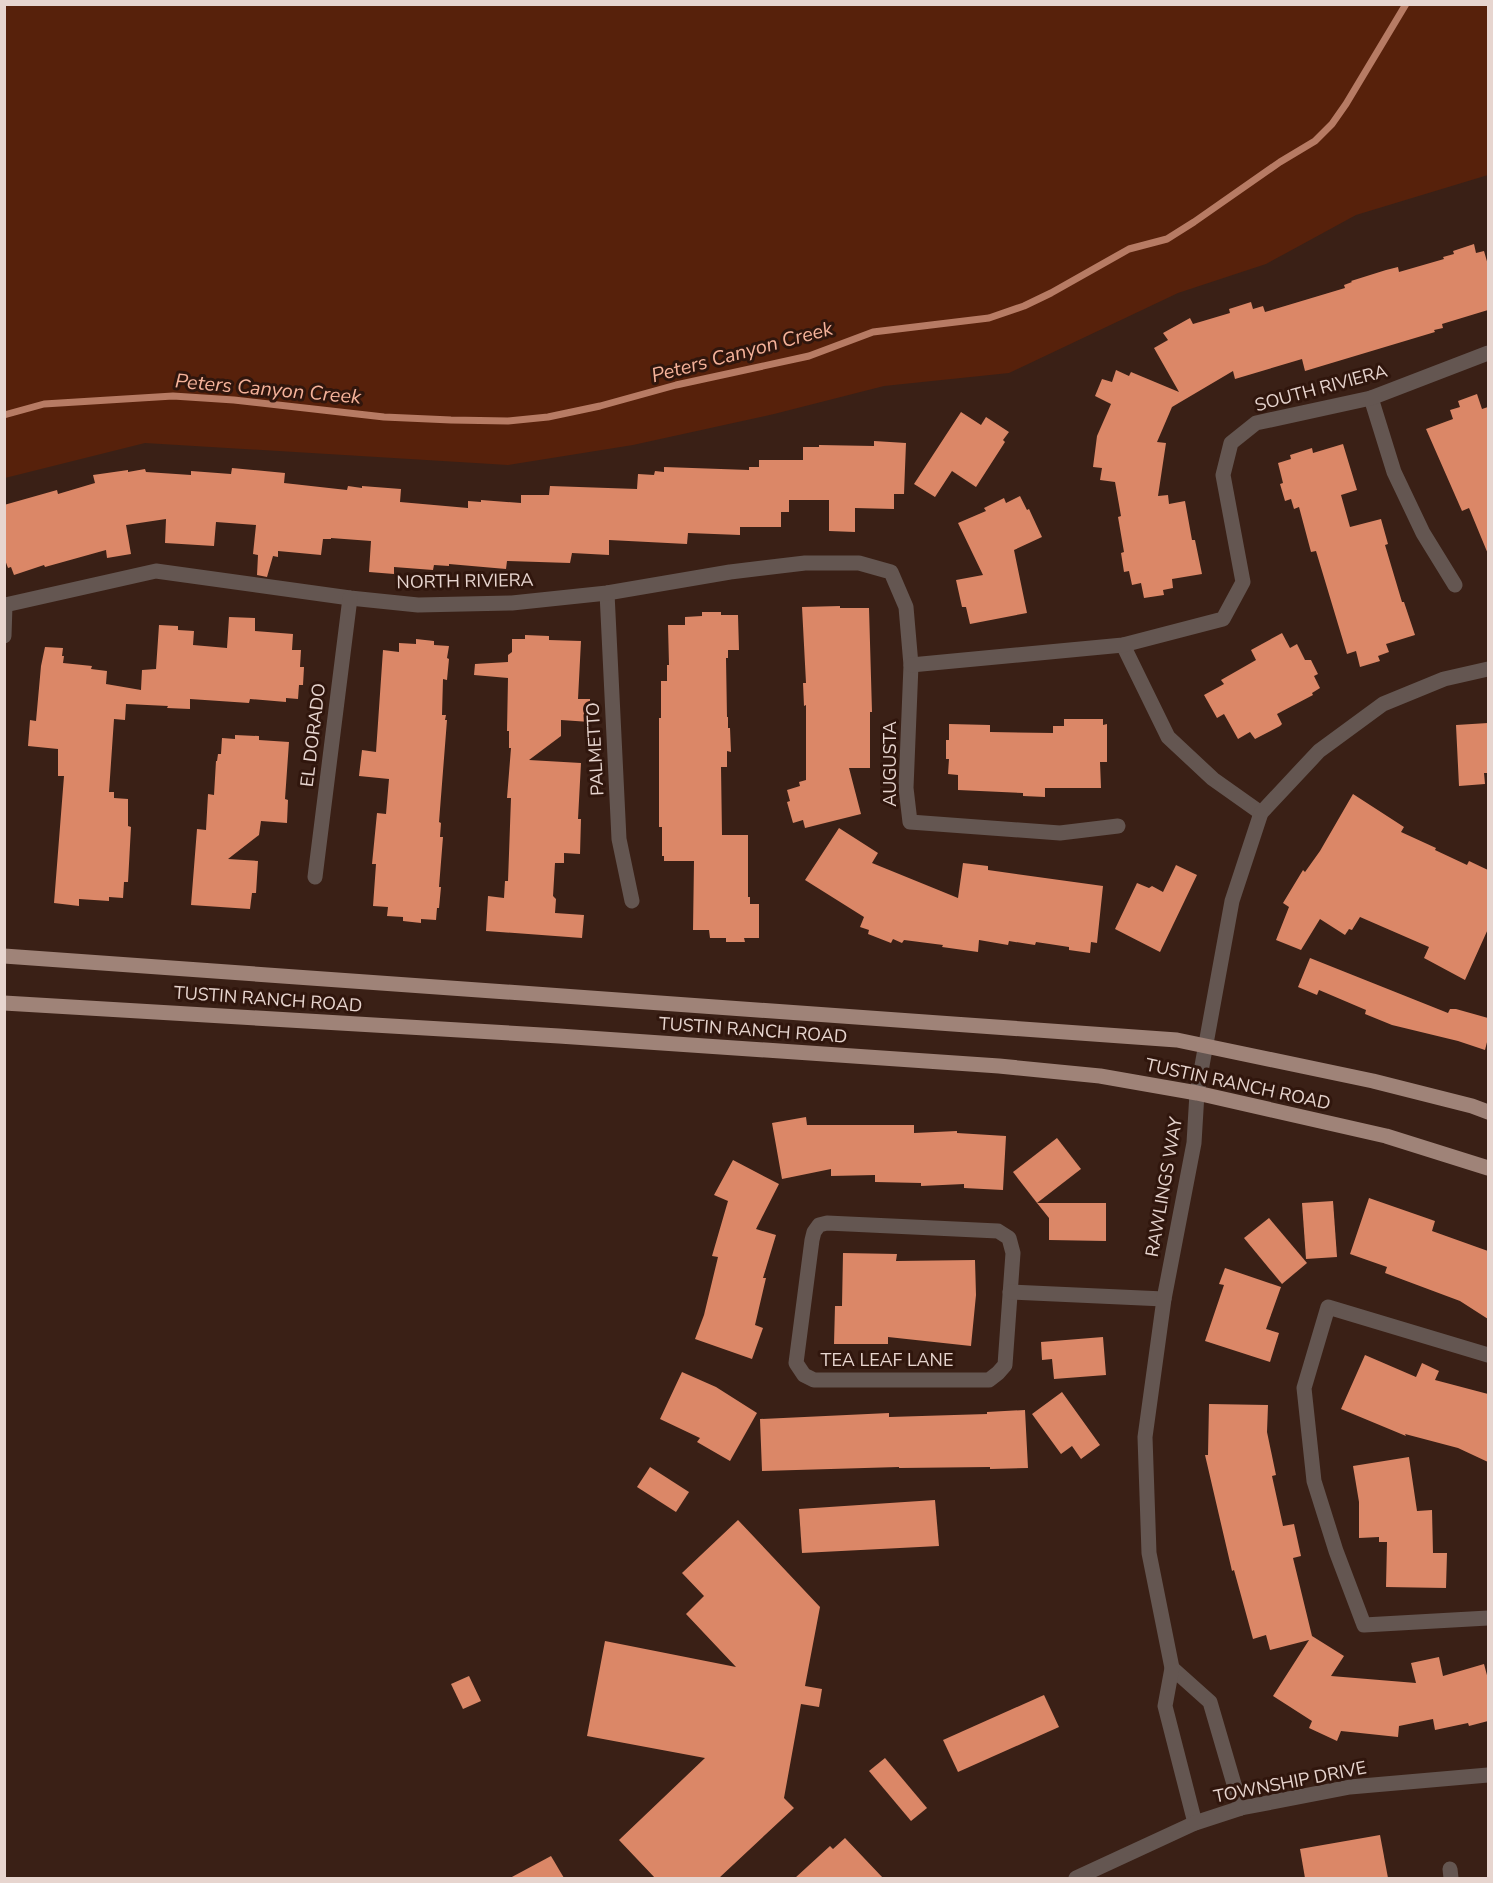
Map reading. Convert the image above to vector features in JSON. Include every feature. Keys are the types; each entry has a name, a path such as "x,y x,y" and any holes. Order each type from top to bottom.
{"main road":[{"name":"TUSTIN RANCH ROAD","path":"4,956 1177,1040 1373,1080 1488,1112"},
{"name":"TUSTIN RANCH ROAD","path":"4,1003 999,1066 1100,1076 1197,1094 1386,1136 1488,1168"}],"street":[{"name":"SOUTH RIVIERA","path":"911,664 1123,645 1223,619 1243,582 1222,475 1232,443 1256,423 1371,398 1488,353"},
{"path":"1371,398 1394,472 1423,533 1455,585"},
{"name":"NORTH RIVIERA","path":"5,605 156,571 350,598 418,605 512,603 608,593 730,572 805,563 859,563 891,572"},
{"name":"AUGUSTA","path":"891,572 906,607 911,664 906,788 910,822 1060,832 1118,826"},
{"name":"PALMETTO","path":"608,593 619,839 632,901"},
{"name":"EL DORADO","path":"315,877 350,598"},
{"path":"4,636 5,605"},
{"path":"1123,645 1168,737 1213,779 1261,813"},
{"name":"RAWLINGS WAY","path":"1196,1822 1165,1706 1172,1668 1149,1553 1145,1437 1164,1299 1194,1143 1197,1094 1232,901 1261,813 1319,751 1383,704 1444,679 1488,669"},
{"name":"TEA LEAF LANE","path":"827,1223 998,1231 1009,1238 1013,1253 1010,1292 1005,1365 989,1380 814,1380 804,1376 796,1363 812,1240 819,1225 827,1223"},
{"path":"1010,1292 1164,1299"},
{"path":"1488,1355 1328,1307 1304,1388 1314,1481 1336,1551 1364,1625 1488,1618"},
{"path":"1172,1668 1210,1702 1241,1808"},
{"name":"TOWNSHIP DRIVE","path":"1076,1878 1196,1822 1241,1808 1350,1787 1488,1775"}],"shaded area":[{"path":"5,4 1488,5 1488,175 1356,215 1266,264 1178,293 1009,373 884,386 774,414 633,445 508,465 145,443 5,478"}],"building":[{"path":"1474,244 1476,253 1484,251 1488,265 1488,310 1442,324 1443,328 1434,330 1435,332 1305,371 1302,359 1235,379 1233,371 1172,407 1157,442 1166,443 1158,496 1168,495 1169,504 1185,501 1192,540 1195,540 1202,574 1172,579 1173,588 1163,590 1164,595 1144,598 1141,583 1132,585 1129,571 1124,572 1121,553 1124,552 1118,517 1121,516 1115,482 1100,480 1102,468 1093,467 1097,436 1111,404 1095,396 1102,379 1112,382 1116,370 1129,376 1131,372 1179,392 1154,348 1168,340 1163,333 1190,318 1193,324 1230,313 1229,309 1251,302 1253,309 1263,306 1265,312 1345,288 1344,285 1351,281 1386,270 1398,267 1399,272 1444,259 1443,257 1454,254 1453,251"},
{"path":"1477,394 1482,409 1488,407 1488,554 1469,508 1462,511 1426,429 1453,419 1450,410 1460,407 1458,401"},
{"path":"961,412 981,425 986,417 1009,432 976,487 952,471 935,497 914,484"},
{"path":"874,441 906,443 904,494 894,494 894,509 855,508 855,532 829,531 829,500 789,500 789,512 781,512 781,527 740,527 740,535 688,533 687,544 609,540 609,555 572,553 570,563 507,561 506,569 449,564 449,566 434,565 433,570 394,567 394,574 369,572 371,541 331,538 323,539 321,555 278,551 278,557 273,556 267,577 257,575 258,555 253,554 256,525 216,522 214,546 165,543 166,519 126,525 131,554 107,558 106,550 14,575 11,567 8,568 4,557 4,505 57,490 58,494 95,483 93,475 128,470 128,472 145,469 146,472 191,475 191,471 231,474 232,468 285,473 284,483 347,490 348,486 401,489 400,502 468,508 468,501 521,503 521,495 549,495 550,486 637,489 638,474 654,475 655,471 664,472 664,467 749,470 749,467 759,467 759,460 803,460 803,447 874,446"},
{"path":"1343,444 1357,490 1341,495 1350,527 1381,519 1388,544 1385,545 1402,602 1404,602 1415,635 1386,644 1389,652 1378,656 1380,661 1360,667 1356,651 1347,654 1316,551 1311,552 1299,507 1294,509 1291,499 1285,501 1280,484 1283,483 1278,463 1291,459 1290,455 1312,448 1313,453"},
{"path":"1020,496 1042,537 1014,550 1027,613 970,624 966,607 962,607 956,580 983,575 958,523 986,511 984,508 1004,498 1006,503"},
{"path":"840,606 840,608 869,608 872,712 870,712 870,768 849,768 861,814 805,828 803,820 793,823 787,802 790,801 787,790 800,786 799,782 806,780 806,705 804,706 803,683 806,683 802,607"},
{"path":"702,612 738,615 739,650 728,650 728,658 726,658 727,717 731,752 727,751 727,767 721,767 722,835 748,835 748,897 750,897 750,904 759,904 759,938 744,938 745,942 726,942 726,938 710,938 709,930 693,930 694,861 664,861 664,856 662,856 662,827 659,827 659,718 661,718 661,681 667,681 667,665 669,665 668,625 685,625 685,617 702,616"},
{"path":"229,617 255,618 255,631 293,634 292,650 301,650 300,667 304,667 303,685 299,685 298,699 286,698 286,702 250,699 249,703 190,699 190,709 126,704 125,720 114,719 109,792 114,792 114,798 128,799 128,826 131,827 128,882 124,882 123,898 109,897 109,901 79,899 79,906 54,903 64,776 58,776 58,749 28,746 30,720 36,721 45,647 63,648 63,663 92,666 91,669 107,671 106,684 141,690 142,670 156,669 159,625 178,626 178,630 194,631 193,645 227,648"},
{"path":"1282,633 1290,648 1297,644 1305,660 1311,660 1318,674 1314,676 1320,688 1312,693 1313,695 1277,714 1282,724 1280,726 1255,739 1250,732 1238,739 1224,714 1217,718 1204,695 1224,684 1221,680 1256,660 1251,650"},
{"path":"525,635 549,636 549,640 581,641 578,699 590,699 590,722 561,720 561,736 529,760 581,763 578,819 581,819 580,854 564,853 564,863 555,863 553,896 556,899 555,913 584,915 582,938 486,931 488,896 504,898 505,881 508,881 511,798 507,798 511,748 509,748 509,731 507,731 508,678 474,675 475,664 508,662 508,655 512,652 512,639 525,639"},
{"path":"416,639 434,641 434,645 449,646 447,680 443,679 442,715 446,715 445,720 447,720 439,822 441,823 440,837 443,837 439,908 437,908 436,920 421,919 421,923 403,921 403,917 387,916 388,907 373,906 376,864 372,864 377,813 386,814 389,779 359,776 362,750 376,752 383,650 399,652 399,643 416,644"},
{"path":"1064,719 1103,719 1103,725 1107,724 1107,762 1100,762 1101,788 1045,788 1045,797 1023,796 1023,793 958,790 958,775 948,774 949,759 946,759 946,740 949,740 949,724 990,725 990,732 1053,733 1053,726 1064,726"},
{"path":"1488,723 1488,773 1484,773 1485,784 1459,786 1456,725"},
{"path":"235,735 259,736 259,740 289,742 285,799 288,800 287,823 261,821 259,835 228,859 258,861 256,893 252,893 250,909 191,905 197,829 206,830 208,794 214,795 216,761 218,754 221,754 222,738 235,739"},
{"path":"1353,794 1404,827 1401,832 1467,865 1469,861 1488,870 1488,929 1465,980 1424,958 1429,947 1360,917 1352,930 1349,929 1345,935 1320,919 1301,950 1276,940 1289,907 1283,903 1303,870 1305,872 1320,851"},
{"path":"839,828 878,853 872,863 958,898 963,863 988,866 988,870 1103,886 1097,943 1091,942 1090,953 1036,942 1035,945 1009,941 1008,945 979,940 978,952 904,940 902,943 893,939 891,943 868,934 869,930 860,927 864,917 805,880"},
{"path":"1176,865 1197,875 1160,952 1115,929 1137,883 1149,888 1152,886 1163,892"},
{"path":"1310,958 1448,1013 1450,1009 1456,1009 1488,1018 1488,1038 1485,1050 1392,1025 1365,1014 1366,1010 1319,990 1317,995 1298,987"},
{"path":"806,1117 807,1125 914,1125 914,1133 957,1131 957,1133 1006,1136 1003,1190 964,1188 964,1184 921,1186 921,1183 875,1182 875,1175 831,1176 831,1169 782,1179 772,1123"},
{"path":"1057,1138 1081,1169 1037,1203 1013,1172"},
{"path":"733,1160 779,1184 756,1229 776,1235 763,1278 766,1278 755,1325 763,1328 752,1359 695,1339 704,1315 718,1257 712,1256 728,1201 714,1195"},
{"path":"1369,1198 1435,1221 1432,1231 1488,1251 1488,1319 1460,1301 1385,1273 1387,1267 1350,1254"},
{"path":"1333,1201 1337,1257 1306,1259 1302,1203"},
{"path":"1037,1203 1106,1203 1106,1241 1049,1240 1049,1218"},
{"path":"1269,1218 1307,1263 1282,1284 1244,1238"},
{"path":"843,1253 897,1254 896,1261 975,1260 976,1295 971,1346 888,1337 888,1344 834,1344 835,1306 842,1306"},
{"path":"1225,1268 1281,1287 1266,1329 1279,1333 1270,1362 1205,1341 1224,1285 1219,1284"},
{"path":"1103,1337 1106,1375 1054,1379 1052,1359 1042,1360 1041,1342"},
{"path":"1365,1355 1416,1377 1422,1363 1439,1371 1435,1380 1488,1394 1488,1462 1458,1448 1405,1434 1406,1436 1341,1409"},
{"path":"682,1372 716,1387 757,1413 730,1461 697,1442 700,1438 660,1419"},
{"path":"1062,1392 1100,1445 1081,1459 1072,1446 1061,1454 1032,1414"},
{"path":"1209,1404 1268,1405 1267,1432 1276,1475 1272,1476 1283,1526 1294,1524 1301,1556 1293,1558 1312,1636 1344,1656 1331,1676 1416,1683 1411,1663 1439,1657 1443,1676 1484,1664 1488,1679 1488,1721 1435,1730 1433,1719 1399,1726 1398,1737 1341,1731 1337,1741 1309,1728 1312,1721 1273,1696 1309,1640 1270,1650 1266,1635 1253,1639 1234,1570 1232,1571 1205,1455 1208,1455"},
{"path":"1025,1410 1028,1468 899,1467 762,1471 760,1419 889,1413 889,1417 987,1414 987,1412"},
{"path":"1409,1457 1417,1511 1432,1510 1433,1553 1447,1553 1446,1588 1386,1587 1387,1542 1379,1542 1379,1537 1359,1538 1359,1502 1353,1466"},
{"path":"650,1467 689,1492 676,1512 637,1487"},
{"path":"935,1500 939,1546 802,1553 799,1509"},
{"path":"738,1520 820,1607 805,1686 822,1689 819,1707 801,1704 784,1798 794,1808 719,1878 655,1878 619,1840 705,1758 587,1736 605,1641 736,1667 686,1614 704,1596 682,1573"},
{"path":"469,1676 481,1701 463,1709 451,1684"},
{"path":"1044,1695 1059,1727 958,1772 943,1740"},
{"path":"885,1758 927,1808 911,1821 869,1771"},
{"path":"1380,1835 1388,1878 1305,1878 1300,1849"},
{"path":"845,1838 883,1878 795,1878 830,1846 833,1849"},
{"path":"551,1856 564,1878 510,1878"}],"waterway":[{"name":"Peters Canyon Creek","path":"4,415 44,404 173,396 234,400 384,417 508,421 548,417 600,406 676,385 809,356 873,332 989,318 1024,306 1051,293 1129,249 1167,239 1280,162 1315,141 1332,124 1346,104 1406,4"}]}
